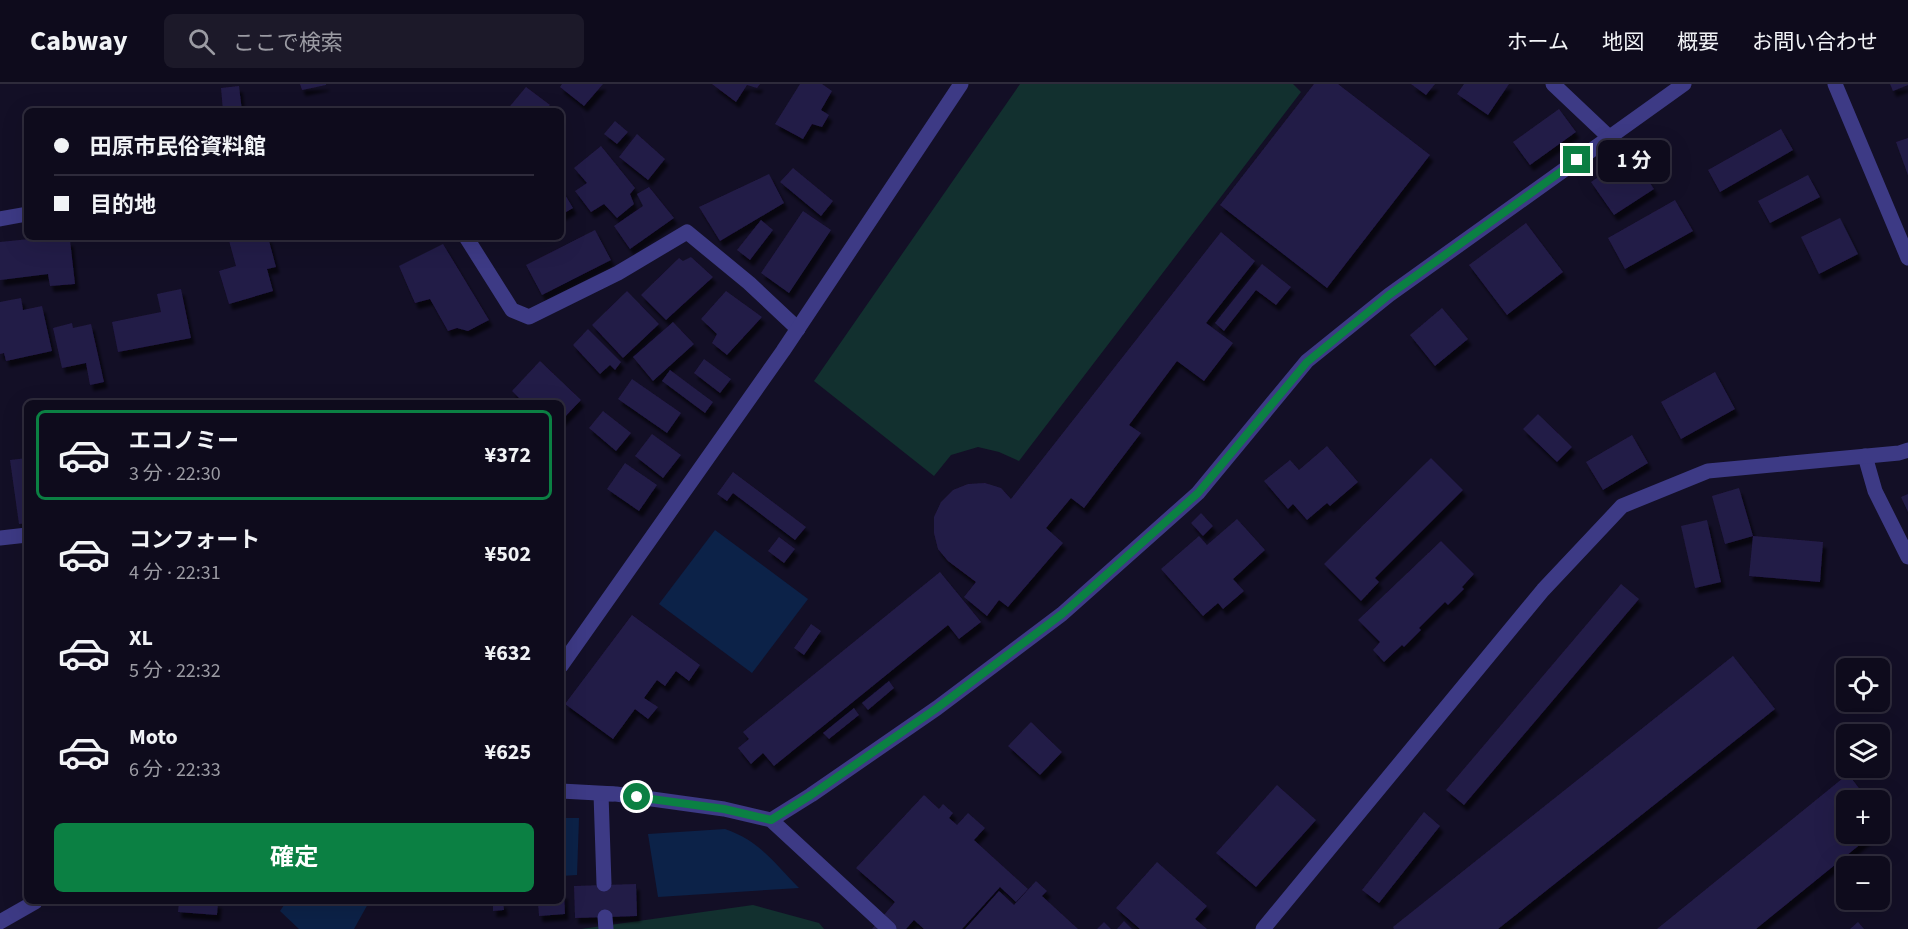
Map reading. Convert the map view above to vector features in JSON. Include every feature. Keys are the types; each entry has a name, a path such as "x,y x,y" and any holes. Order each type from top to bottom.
{"street":[{"path":"564,662 798,329 961,84"},
{"path":"1553,84 1609,138"},
{"path":"771,820 937,708 1062,614 1198,493 1307,362 1389,295 1684,84"},
{"path":"1835,84 1908,258"},
{"path":"0,219 24,215"},
{"path":"468,240 513,310 529,316 618,273 687,232 798,329"},
{"path":"1263,929 1543,590 1622,506 1708,471 1899,453 1908,450"},
{"path":"1865,456 1875,491 1908,557"},
{"path":"0,538 24,535"},
{"path":"564,791 615,794 724,809 771,820 889,929"},
{"path":"604,885 601,794 615,794"},
{"path":"0,921 31,904"}],"green space":[{"path":"1020,84 1293,84 1301,92 1019,461 999,452 978,447 951,455 934,476 814,381"},
{"path":"753,905 819,923 824,929 581,929"}],"water":[{"path":"715,530 808,599 752,673 659,604"},
{"path":"564,818 579,818 577,875 564,876"},
{"path":"725,829 757,846 799,888 658,897 648,834"},
{"path":"285,904 368,904 354,929 299,929 280,911"}],"building":[{"path":"300,84 326,84 326,85 302,90"},
{"path":"562,84 603,84 584,106 560,87"},
{"path":"712,84 760,84 757,88 747,85 736,102"},
{"path":"800,84 822,84 832,91 821,110 829,115 822,127 812,124 803,139 775,124"},
{"path":"1314,84 1338,84 1430,155 1327,288 1220,205"},
{"path":"1411,84 1435,84 1426,95"},
{"path":"1464,84 1509,84 1488,115 1457,94"},
{"path":"1890,84 1908,84 1908,85 1893,91"},
{"path":"239,86 242,108 223,108 221,88"},
{"path":"526,87 550,105 547,108 508,108"},
{"path":"1559,109 1576,132 1530,165 1513,142"},
{"path":"615,121 628,132 617,144 604,134"},
{"path":"1781,129 1793,150 1720,192 1708,170"},
{"path":"637,134 665,159 648,180 619,157"},
{"path":"1908,138 1908,175 1896,142"},
{"path":"601,146 635,188 630,194 634,204 617,218 604,204 591,212 575,191 587,183 574,168"},
{"path":"1631,155 1654,189 1614,215 1591,182"},
{"path":"793,168 833,201 821,216 780,182"},
{"path":"769,174 784,203 720,241 699,207"},
{"path":"1808,175 1820,197 1770,223 1758,201"},
{"path":"649,187 674,218 630,249 614,226 643,206 637,194"},
{"path":"564,193 573,208 564,213"},
{"path":"1675,200 1693,231 1625,269 1608,238"},
{"path":"803,211 831,230 789,293 761,273"},
{"path":"1840,218 1858,254 1819,274 1801,237"},
{"path":"761,220 773,230 750,260 737,250"},
{"path":"1526,223 1563,272 1507,315 1469,265"},
{"path":"595,230 611,260 542,295 526,265"},
{"path":"1221,232 1255,261 1206,323 1233,343 1204,381 1177,361 1129,425 1141,433 1084,508 1071,498 1046,528 1063,543 1008,607 999,600 987,616 964,597 976,582 948,561 938,549 934,533 934,517 941,502 953,490 968,484 985,483 1001,488 1011,499"},
{"path":"70,240 75,284 50,286 48,274 0,280 0,242"},
{"path":"229,240 269,240 276,267 267,269 273,291 229,304 219,271 236,266"},
{"path":"443,244 489,320 468,331 457,328 448,331 430,299 415,303 399,266"},
{"path":"691,257 713,277 666,320 641,295 679,258 683,261"},
{"path":"1262,264 1291,287 1276,305 1256,290 1224,331 1215,323"},
{"path":"181,289 191,338 118,352 112,322 161,312 157,294"},
{"path":"627,291 659,324 623,358 592,325"},
{"path":"726,291 762,317 727,355 712,343 717,334 701,319"},
{"path":"21,298 23,310 42,306 52,351 6,361 4,353 0,354 0,302"},
{"path":"1442,308 1468,339 1435,366 1410,335"},
{"path":"673,322 694,344 653,381 633,357"},
{"path":"72,323 73,328 91,324 104,382 90,385 86,363 62,368 53,328"},
{"path":"588,329 621,362 615,370 610,365 600,374 573,345"},
{"path":"704,359 731,379 720,393 694,373"},
{"path":"540,361 581,400 564,418 564,400 521,400 512,391"},
{"path":"670,370 713,402 705,413 662,381"},
{"path":"1715,372 1735,409 1681,439 1661,402"},
{"path":"632,379 681,413 667,433 618,399"},
{"path":"603,411 631,433 616,451 589,428"},
{"path":"1538,414 1572,447 1557,462 1523,429"},
{"path":"652,434 681,455 663,478 635,456"},
{"path":"1632,435 1648,463 1603,490 1586,462"},
{"path":"1327,446 1358,482 1330,506 1327,503 1307,520 1293,504 1288,509 1264,481 1290,460 1299,470"},
{"path":"24,458 24,523 19,524 10,460"},
{"path":"1431,458 1463,490 1375,578 1379,582 1361,601 1324,564"},
{"path":"625,463 657,485 639,511 607,489"},
{"path":"733,472 806,527 795,540 733,493 727,501 717,494"},
{"path":"1739,488 1753,536 1725,544 1712,496"},
{"path":"1908,494 1908,512 1901,497"},
{"path":"1201,513 1213,526 1203,536 1191,523"},
{"path":"1237,519 1265,550 1233,579 1244,591 1223,609 1218,603 1203,616 1161,569 1199,536 1207,545"},
{"path":"1707,520 1721,582 1695,588 1681,526"},
{"path":"1753,536 1823,542 1820,582 1749,576"},
{"path":"779,537 795,549 784,563 768,551"},
{"path":"1441,541 1474,574 1462,587 1464,589 1448,605 1445,602 1404,647 1402,645 1384,662 1373,650 1380,642 1358,620"},
{"path":"940,572 981,622 959,639 948,625 774,766 763,753 751,764 738,748 749,739 743,732"},
{"path":"1621,584 1639,599 1464,805 1446,790"},
{"path":"632,615 700,665 689,681 676,671 665,686 657,680 644,698 658,707 648,719 635,709 613,739 565,704"},
{"path":"811,624 821,631 804,655 794,648"},
{"path":"1733,656 1775,709 1498,929 1394,929 1393,927"},
{"path":"889,681 894,688 868,710 862,703"},
{"path":"854,708 859,715 829,739 823,733"},
{"path":"1031,722 1062,752 1040,775 1008,746"},
{"path":"1843,778 1851,778 1860,790 1836,790 1836,844 1861,844 1846,856 1836,856 1836,864 1756,929 1657,929"},
{"path":"1277,785 1316,820 1256,887 1216,853"},
{"path":"924,795 939,809 943,804 953,813 949,818 957,825 968,813 985,828 974,840 1028,889 1016,902 1000,887 962,929 924,929 914,920 906,929 872,929 895,902 856,868"},
{"path":"1424,812 1440,826 1379,903 1362,890"},
{"path":"1157,862 1207,906 1195,919 1207,929 1140,929 1116,908"},
{"path":"1036,881 1047,891 1042,896 1078,929 965,929 999,891 1014,905"},
{"path":"636,884 637,916 575,918 574,886"},
{"path":"564,893 565,914 539,916 538,904 564,904"},
{"path":"179,904 218,904 217,915 178,912"},
{"path":"493,904 503,904 504,910 493,911"},
{"path":"1124,921 1132,929 1117,929"},
{"path":"1104,922 1111,929 1097,929"},
{"path":"1858,922 1864,929 1850,929"}],"route":[{"path":"637,797 724,809 771,820 811,795 972,683 1062,614 1198,493 1307,362 1389,295 1577,160"}]}
